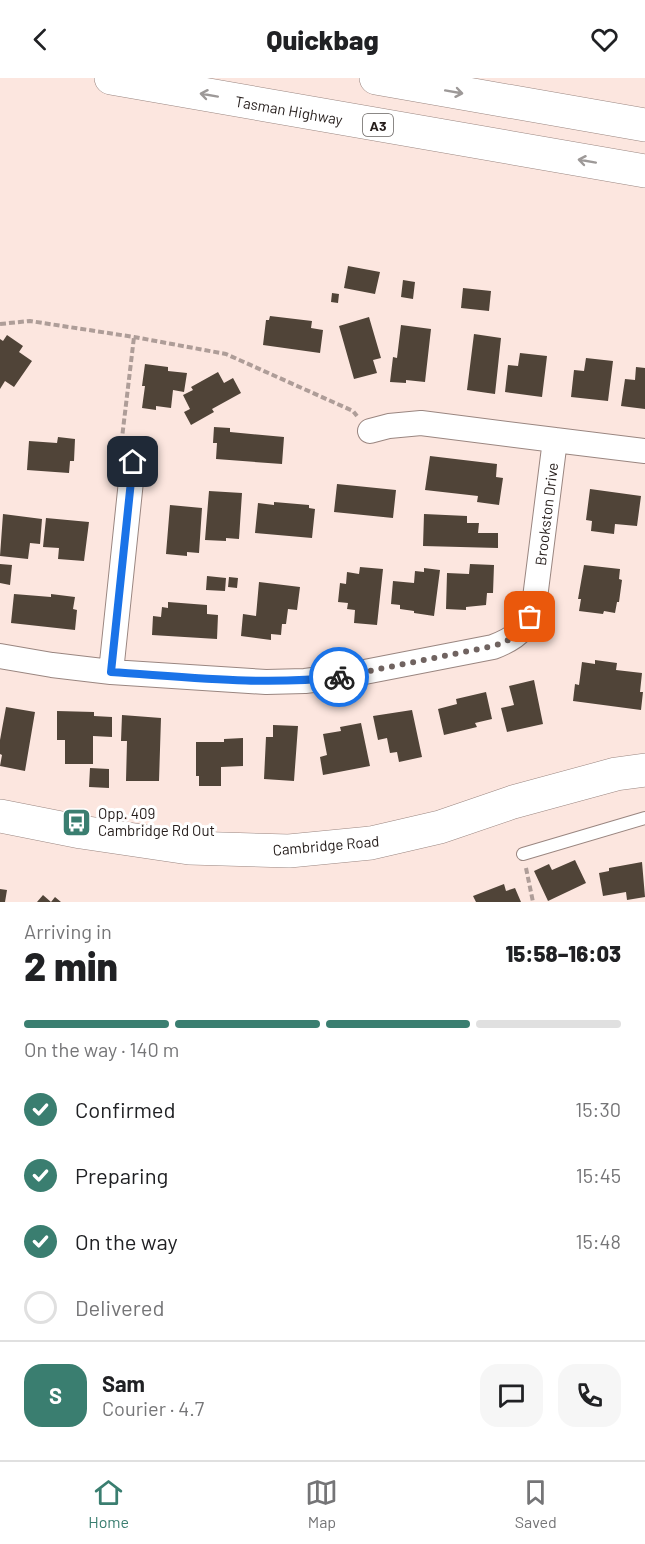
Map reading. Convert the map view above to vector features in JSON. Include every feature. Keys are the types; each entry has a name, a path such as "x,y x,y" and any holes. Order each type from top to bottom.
{"main road":[{"name":"Tasman Highway","path":"111,78 645,171"},
{"path":"376,78 645,125"},
{"name":"Cambridge Road","path":"0,816 81,832 189,848 289,851 371,843 440,827 513,802 616,774 645,770"}],"street":[{"path":"370,431 389,426 421,423 645,451"},
{"name":"Brookston Drive","path":"0,656 111,672 266,682 305,681 344,676 470,651 511,640 522,631 530,617 535,598 555,440"},
{"path":"111,672 133,462"}],"lane":[{"path":"523,854 645,818"}],"path":[{"path":"0,324 30,321 226,354 353,411 370,431"},
{"path":"133,462 122,438 134,337"}],"building":[{"path":"348,266 380,272 375,294 344,288"},
{"path":"403,280 415,282 413,299 401,297"},
{"path":"463,288 491,291 489,311 461,308"},
{"path":"332,293 339,294 338,303 331,302"},
{"path":"270,316 312,321 311,328 323,330 320,353 263,345 266,320 269,320"},
{"path":"369,317 381,358 373,360 377,373 354,379 339,326"},
{"path":"401,325 431,329 425,382 406,380 406,383 390,382 393,357 397,358"},
{"path":"474,334 501,338 495,394 467,390"},
{"path":"7,335 23,346 19,352 32,361 14,387 5,381 0,389 0,339 3,341"},
{"path":"520,353 547,356 542,397 505,392 508,365 518,366"},
{"path":"586,358 613,361 608,401 571,397 574,370 584,371"},
{"path":"145,364 168,367 168,371 187,373 184,392 173,390 171,408 156,406 156,410 142,408"},
{"path":"636,367 645,368 645,409 621,406 625,379 635,380"},
{"path":"218,372 224,383 233,378 241,393 212,409 214,412 191,425 184,412 190,409 183,395 193,390 191,387"},
{"path":"214,427 230,428 230,432 284,437 282,464 216,459 217,443 213,443"},
{"path":"58,437 75,439 74,461 70,461 69,473 27,470 29,441 57,443"},
{"path":"430,456 497,464 496,477 503,478 499,505 477,502 478,496 425,490"},
{"path":"337,484 396,490 393,518 334,512"},
{"path":"590,489 641,496 637,526 615,524 614,534 591,531 592,521 586,520"},
{"path":"209,491 242,493 239,539 205,540"},
{"path":"274,502 309,505 309,508 315,509 312,538 255,533 258,503 274,505"},
{"path":"170,505 202,508 199,553 187,552 187,556 166,554"},
{"path":"3,514 42,519 40,544 30,543 28,559 0,556"},
{"path":"424,514 467,516 467,523 479,523 478,533 498,533 498,548 423,546"},
{"path":"46,518 89,522 84,561 58,559 59,548 43,547"},
{"path":"0,564 12,565 10,585 0,583"},
{"path":"470,564 494,565 493,593 487,593 486,605 466,607 466,610 446,609 447,573 469,574"},
{"path":"584,565 620,569 619,579 622,580 615,613 579,611 581,599 578,599"},
{"path":"360,567 383,569 377,625 354,623 355,610 347,609 348,603 338,602 340,583 346,584 347,572 359,574"},
{"path":"424,568 440,570 434,616 414,613 414,611 400,609 400,605 391,604 393,581 414,583 415,571 424,572"},
{"path":"207,576 226,578 225,591 206,590"},
{"path":"229,577 238,578 237,588 228,587"},
{"path":"259,582 300,587 297,610 288,609 286,624 282,624 281,635 271,634 271,640 241,636 243,614 256,616"},
{"path":"14,594 51,597 51,594 75,597 73,609 77,610 75,630 11,623"},
{"path":"168,602 207,605 207,614 218,615 217,639 152,635 153,616 161,617 162,607 168,608"},
{"path":"595,660 617,663 616,670 642,673 641,710 573,701 575,684 579,685 582,662 595,664"},
{"path":"534,680 543,724 507,732 501,708 514,705 509,686"},
{"path":"486,692 492,719 475,723 477,727 444,735 438,709 457,704 456,699"},
{"path":"6,707 35,712 25,771 0,766 2,755 0,754 0,740"},
{"path":"412,710 422,757 399,762 397,752 390,753 387,738 378,740 373,716"},
{"path":"57,711 94,712 94,716 112,717 112,737 93,736 93,764 65,764 65,740 57,740"},
{"path":"122,715 161,718 159,781 126,781 127,741 121,741"},
{"path":"361,723 370,766 323,775 320,757 327,755 323,734 341,731 340,727"},
{"path":"273,725 298,726 294,781 264,779 266,737 273,737"},
{"path":"243,738 243,766 221,767 221,786 199,786 199,776 196,776 196,742 224,742 224,739"},
{"path":"90,768 109,769 109,788 89,787"},
{"path":"575,860 586,883 548,901 534,871 549,864 552,870"},
{"path":"642,862 645,897 627,900 626,892 603,896 599,873 609,871 609,868"},
{"path":"504,884 506,891 515,888 521,902 476,902 473,896"},
{"path":"0,889 7,890 5,902 0,902"},
{"path":"43,895 51,902 37,902"},
{"path":"55,897 61,902 51,902"}],"way so far":[{"path":"339,677 494,646 511,640 522,631 530,617"}],"place":[{"name":"Opp. 409 Cambridge Rd Out","path":"77,822"}],"route":[{"path":"133,462 111,672 266,682 339,677"}]}
